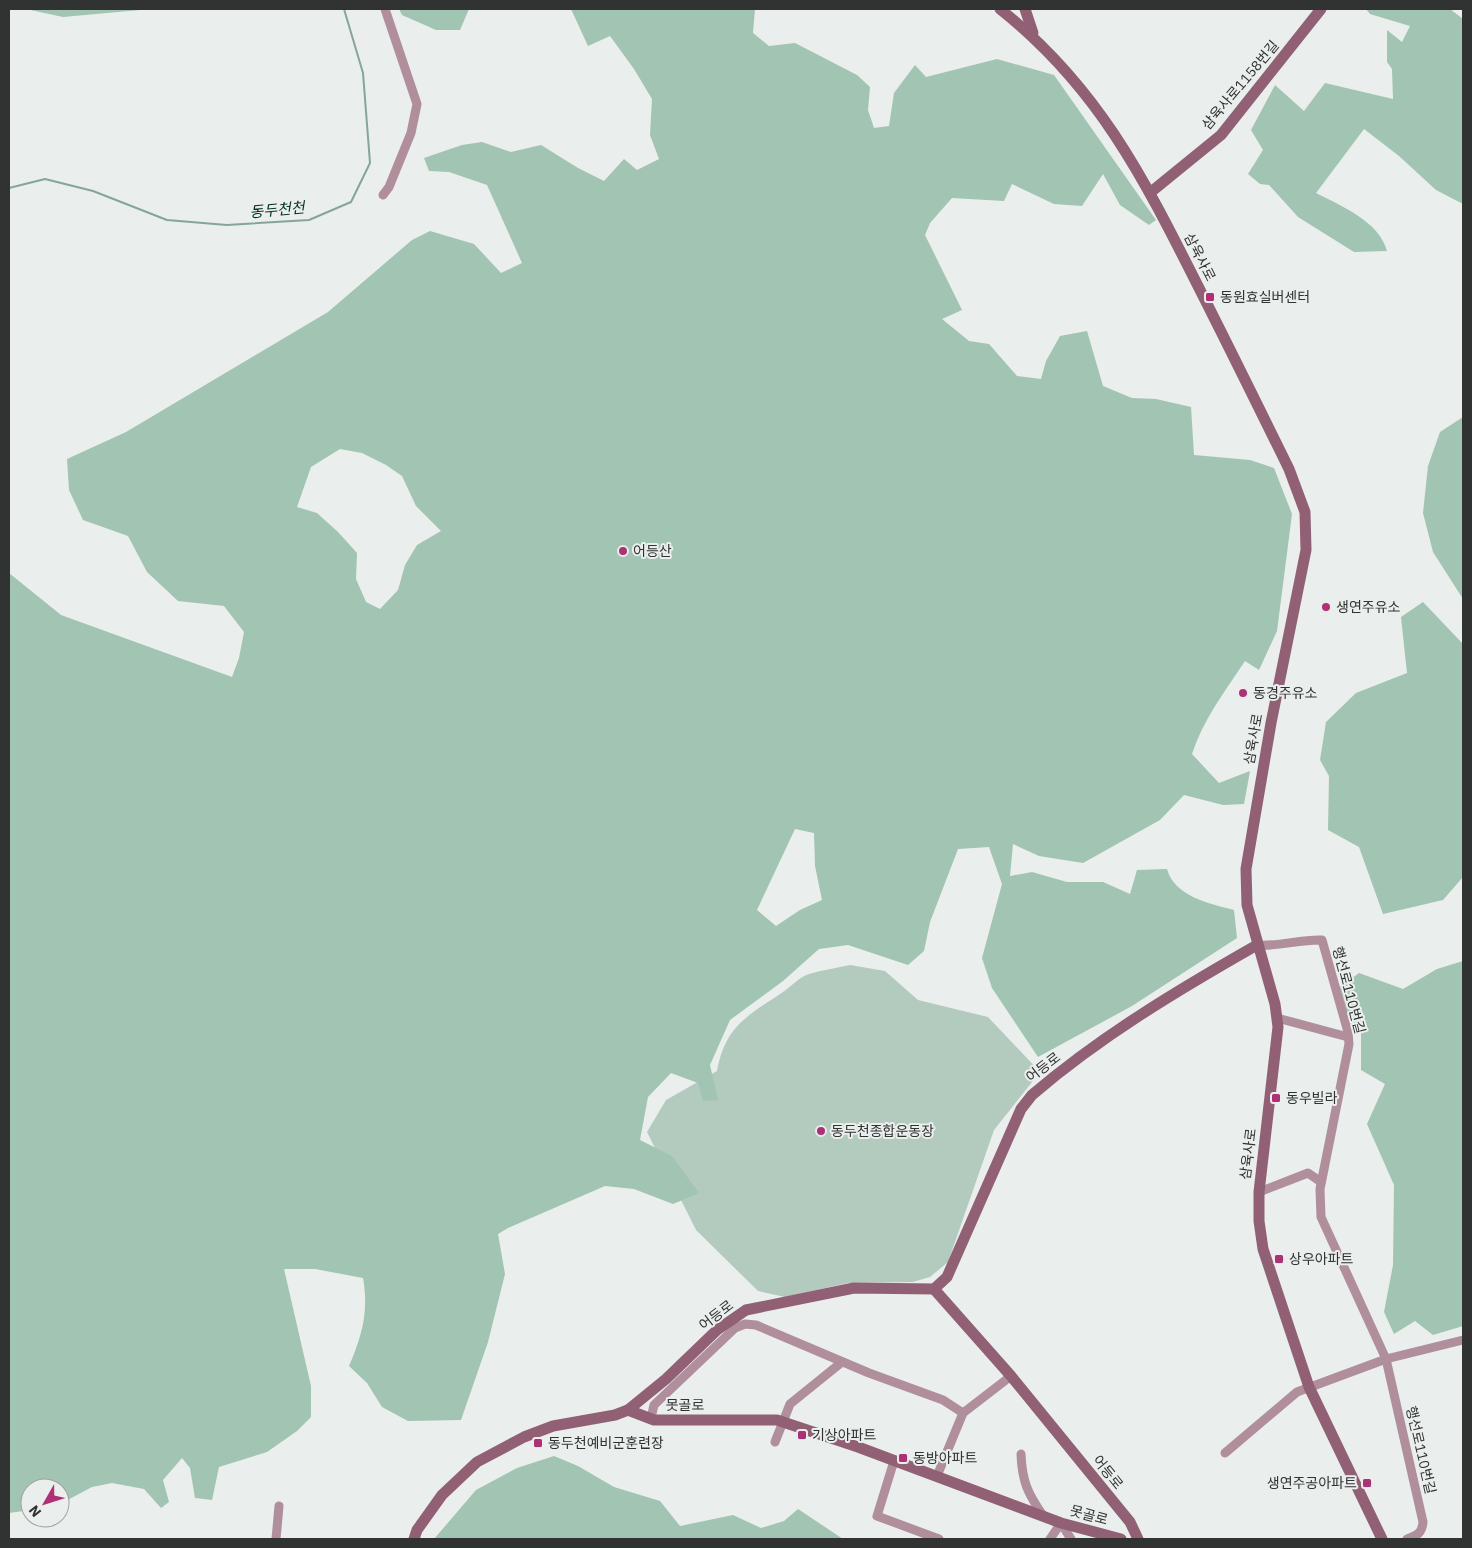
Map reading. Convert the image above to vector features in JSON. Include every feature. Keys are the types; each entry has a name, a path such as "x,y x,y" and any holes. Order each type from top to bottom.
{"street":[{"path":"383,195 389,187 411,133 417,104 385,9"},
{"name":"삼육사로","path":"1000,9 1034,38 1084,90 1120,141 1151,192 1290,469 1302,502 1307,524 1306,550 1271,723 1246,869 1247,905 1277,1018 1259,1192 1259,1221 1263,1250 1309,1387 1382,1539"},
{"path":"1025,9 1034,38"},
{"name":"삼육사로1158번길","path":"1151,192 1221,135 1321,9"},
{"name":"행선로110번길","path":"1257,945 1271,946 1312,939 1322,940 1348,1037 1349,1044 1321,1182 1319,1203 1321,1216 1386,1359 1422,1522 1422,1530 1408,1539"},
{"name":"어등로","path":"628,1410 666,1379 717,1330 746,1310 854,1288 934,1289 947,1277 1021,1109 1032,1095 1125,1023 1257,945"},
{"path":"1277,1018 1348,1037"},
{"path":"1259,1192 1308,1173 1321,1182"},
{"name":"어등로","path":"934,1289 1011,1376 1130,1522 1138,1539"},
{"path":"651,1418 654,1405 734,1328 745,1324 756,1325 842,1362 943,1400 963,1413"},
{"path":"1225,1453 1290,1398 1309,1387 1386,1359 1463,1340"},
{"path":"775,1442 781,1422 790,1404 842,1362"},
{"path":"938,1476 963,1413 1011,1376"},
{"path":"414,1539 417,1530 442,1495 477,1462 524,1437 553,1426 615,1416 628,1410"},
{"name":"못골로","path":"628,1410 654,1420 781,1422 938,1476 1061,1523 1121,1539"},
{"path":"1020,1454 1021,1471 1028,1493 1044,1517"},
{"path":"894,1461 877,1516 939,1539"},
{"path":"276,1539 279,1506"},
{"path":"1050,1539 1061,1523 1071,1539"}],"green space":[{"path":"26,9 151,9 63,17"},
{"path":"399,9 469,9 460,30 436,30 402,15"},
{"path":"571,9 755,9 753,33 769,46 795,43 857,75 870,87 868,110 874,128 889,126 894,93 915,65 926,77 997,59 1054,75 1156,220 1149,225 1120,205 1103,174 1082,206 1054,204 1012,184 1004,201 952,198 930,223 925,235 962,310 942,319 969,341 989,344 1017,376 1041,379 1046,361 1060,336 1087,331 1103,386 1132,398 1156,399 1191,407 1194,455 1250,460 1274,468 1292,514 1277,631 1259,670 1245,661 1208,718 1192,754 1219,783 1250,771 1244,804 1223,805 1184,795 1160,820 1083,863 1039,856 1013,844 1010,876 1032,872 1067,882 1103,882 1130,894 1137,870 1167,869 1177,886 1185,892 1204,902 1234,910 1237,938 1132,1006 1038,1057 992,988 982,958 1002,884 989,847 958,849 930,922 924,951 908,965 848,945 819,949 783,981 730,1020 710,1065 718,1100 703,1101 698,1083 671,1073 648,1097 640,1140 672,1156 699,1193 673,1204 634,1189 605,1186 498,1234 505,1274 488,1342 461,1420 408,1421 382,1407 367,1383 349,1366 361,1334 365,1312 363,1278 315,1269 284,1269 311,1386 311,1417 297,1431 267,1452 219,1467 212,1500 195,1498 190,1468 182,1458 163,1480 169,1502 161,1508 144,1489 112,1483 92,1487 70,1499 70,1478 20,1478 20,1511 9,1513 9,573 61,615 232,677 239,658 244,632 224,606 178,601 147,572 128,536 83,520 69,490 67,459 126,432 328,312 412,240 430,231 474,244 501,273 522,263 487,185 449,172 429,171 424,158 462,145 482,142 511,152 541,145 578,168 604,181 624,159 637,170 659,159 650,135 652,99 634,69 610,36 588,46","holes":["340,449 362,453 386,465 402,476 416,506 441,531 417,545 405,565 398,590 380,609 366,602 356,579 357,553 317,513 297,507 311,467","795,829 814,833 815,866 822,900 800,910 776,926 757,910"]},
{"path":"1366,9 1450,9 1463,19 1463,204 1436,190 1399,156 1364,129 1316,193 1347,209 1368,223 1383,240 1387,251 1354,252 1298,217 1269,185 1260,184 1248,174 1263,150 1251,130 1275,85 1304,111 1325,83 1393,99 1392,69 1387,62 1387,30 1402,42 1410,26 1370,14"},
{"path":"1463,417 1463,599 1433,552 1423,513 1428,466 1440,432"},
{"path":"1423,602 1463,644 1463,877 1443,900 1383,914 1359,847 1328,830 1329,776 1320,760 1326,722 1356,693 1407,673 1401,617"},
{"path":"1463,961 1463,1326 1433,1335 1415,1321 1394,1334 1384,1312 1393,1265 1394,1185 1367,1124 1385,1084 1361,1070 1361,1031 1347,1015 1340,987 1359,973 1403,989 1437,969"},
{"name":"동두천종합운동장","path":"850,965 885,971 918,1000 988,1017 1040,1072 994,1130 948,1262 930,1277 913,1282 848,1283 785,1297 758,1291 696,1230 647,1132 666,1100 717,1071 721,1056 732,1033 748,1016 784,992 805,975"},
{"path":"554,1456 578,1466 614,1487 660,1501 680,1526 733,1515 761,1528 784,1521 798,1509 843,1539 434,1539 476,1490 517,1468"}],"waterway":[{"name":"동두천천","path":"9,188 45,179 93,191 167,220 227,225 309,220 351,202 370,163 363,73 344,9"}],"place":[{"name":"동원효실버센터","path":"1210,297"},
{"name":"어등산","path":"623,551"},
{"name":"생연주유소","path":"1326,607"},
{"name":"동경주유소","path":"1243,693"},
{"name":"동우빌라","path":"1276,1098"},
{"name":"동두천종합운동장","path":"821,1131"},
{"name":"상우아파트","path":"1279,1259"},
{"name":"기상아파트","path":"802,1435"},
{"name":"동두천예비군훈련장","path":"538,1443"},
{"name":"동방아파트","path":"903,1458"},
{"name":"생연주공아파트","path":"1367,1483"}]}
